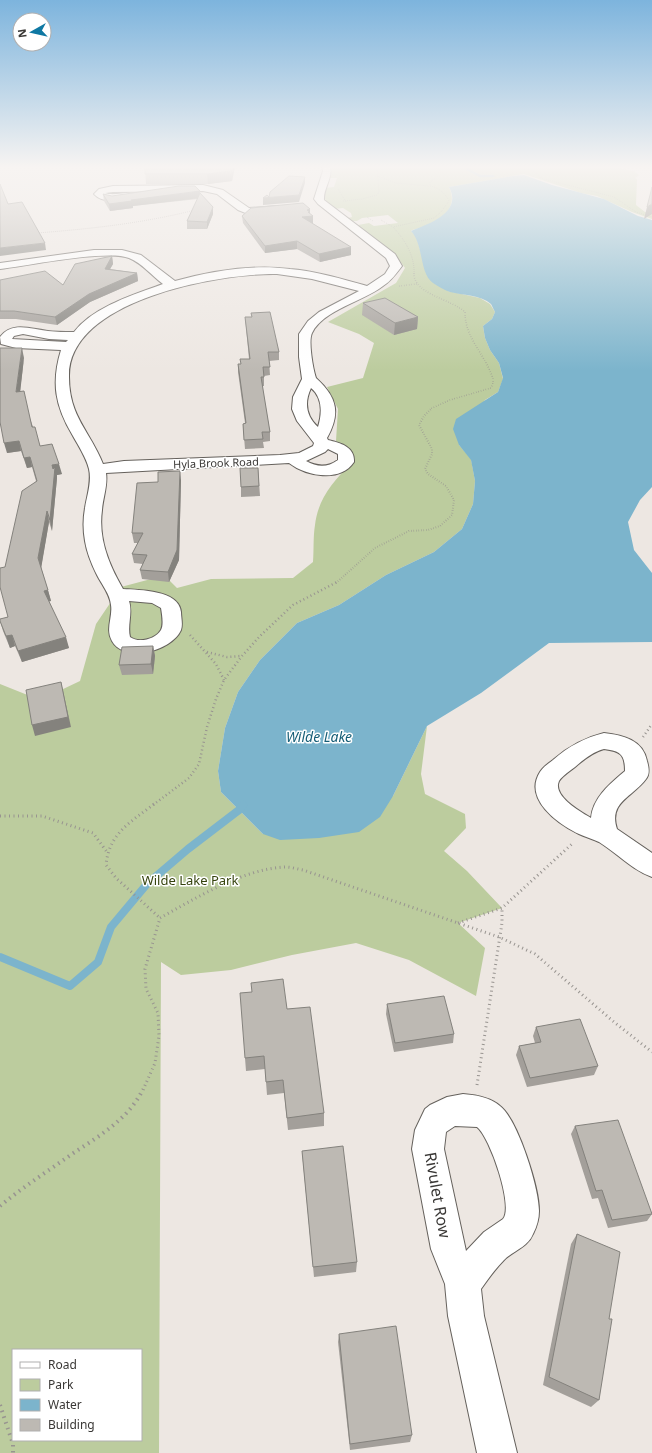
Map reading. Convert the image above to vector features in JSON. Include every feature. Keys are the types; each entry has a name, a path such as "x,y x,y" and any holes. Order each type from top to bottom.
{"street":[{"path":"293,459 302,467 325,471 341,467 346,462 347,456 345,452 321,441 304,421 298,406 302,390 309,379 304,342 305,333 320,318 388,278 396,266 394,261 385,251 362,235"},
{"path":"0,266 103,252 132,255 162,279 173,285"},
{"path":"0,275 26,270 56,258"},
{"path":"116,594 108,582 96,551 92,530 93,509 98,484 98,470 94,457 77,431 67,411 63,394 62,367 64,356 73,341 92,323 109,312 136,299 173,285 221,274 278,271 308,274 368,290"},
{"name":"Hyla Brook Road","path":"98,470 124,466 302,458 320,449 328,419 328,404 320,389 309,379"},
{"path":"597,832 652,867"},
{"name":"Rivulet Row","path":"476,1110 464,1109 449,1112 437,1119 430,1132 428,1149 448,1249 463,1284 466,1316 496,1453"},
{"path":"463,1284 496,1245 514,1234 522,1221 522,1202 503,1136 496,1123 488,1116 476,1110"}],"path":[{"path":"160,918 147,908 116,878 106,865 107,853 113,839 127,825 189,778 199,764 216,699 224,680 242,656 260,636 293,605 330,587 340,580 375,548 409,531 428,530 440,526 452,515 454,500 446,486 428,474 425,469 432,454 432,449 419,425 421,419 437,405 491,388 493,377 466,326 465,312 461,308 434,296 417,284 413,274 414,264 409,250 399,235"},
{"path":"206,652 227,657 242,656"},
{"path":"0,816 42,816 93,833 107,853"},
{"path":"457,923 502,908 534,880 597,832"},
{"path":"0,1206 18,1190 114,1126 138,1100 155,1063 158,1036 158,1013 146,989 145,969 160,918 196,898 269,869 286,867 304,870 499,938 535,954 614,1022 652,1052"},
{"path":"476,1110 476,1093 502,922 502,908"},
{"path":"0,1405 13,1444 13,1453"}],"green space":[{"name":"Wilde Lake Park","path":"368,235 415,235 424,263 448,291 480,298 490,304 495,312 492,319 483,326 485,338 490,350 499,363 503,379 498,392 485,400 459,445 471,459 475,481 473,504 462,529 434,552 386,575 339,605 297,623 260,660 238,692 225,728 218,771 221,792 263,834 393,796 427,726 421,774 425,794 465,814 466,828 444,851 467,871 502,908 458,923 485,948 476,996 409,960 356,943 292,955 231,970 181,975 161,962 159,1453 0,1453 0,684 40,700 80,681 96,624 121,587 151,579 170,581 177,588 211,579 293,578 313,562 314,530 319,507 332,484 351,464 348,449 336,441 338,409 327,387 363,378 374,343 359,334 328,322 396,283 405,268 397,257"}],"water":[{"name":"Wilde Lake","path":"414,235 652,235 652,487 640,500 628,522 634,550 652,573 652,642 549,643 481,693 427,726 393,796 380,817 359,832 319,838 280,840 263,834 221,792 218,771 225,728 238,692 260,660 297,623 339,605 386,575 434,552 462,529 473,504 475,481 471,460 459,445 453,429 456,419 498,392 503,378 499,363 490,350 485,338 483,326 492,319 495,312 491,304 482,299 450,292 433,283 425,273"}],"building":[{"path":"0,235 40,235 45,243 0,248"},
{"path":"256,235 331,235 351,247 319,254 297,241 265,246"},
{"path":"112,256 105,269 137,273 89,294 55,317 14,311 0,311 0,280 45,271 63,285 75,264"},
{"path":"385,298 418,317 395,323 363,303"},
{"path":"270,312 279,352 268,352 270,367 263,367 264,377 261,377 270,432 262,432 263,439 244,440 243,424 246,423 238,364 241,364 240,359 250,359 245,317 252,317 251,313"},
{"path":"0,348 22,348 16,392 24,391 32,427 35,427 40,446 52,444 59,464 52,465 53,469 55,467 50,520 47,511 38,558 48,590 44,591 66,637 18,651 12,635 6,636 0,621 0,619 8,617 0,587 0,568 5,567 22,491 37,481 30,457 24,458 19,441 4,443 0,422"},
{"path":"240,468 258,468 259,486 241,487"},
{"path":"180,471 177,550 168,572 140,570 147,555 132,554 143,533 132,533 137,483 158,482 158,472"},
{"path":"153,646 151,664 119,665 122,647"},
{"path":"61,682 68,717 32,725 26,690"},
{"path":"283,979 287,1009 310,1007 324,1113 287,1118 283,1080 266,1082 264,1056 245,1058 240,993 252,992 251,983"},
{"path":"444,996 454,1034 395,1043 387,1004"},
{"path":"580,1019 598,1066 530,1078 519,1046 541,1042 536,1027"},
{"path":"618,1120 652,1214 612,1220 602,1190 596,1191 575,1126"},
{"path":"343,1146 357,1262 313,1267 302,1151"},
{"path":"577,1234 620,1252 609,1319 612,1319 599,1400 549,1377"},
{"path":"396,1326 412,1435 350,1444 339,1334"}],"waterway":[{"path":"0,957 70,986 98,962 111,927 147,884 188,849 239,810 243,805"}]}
